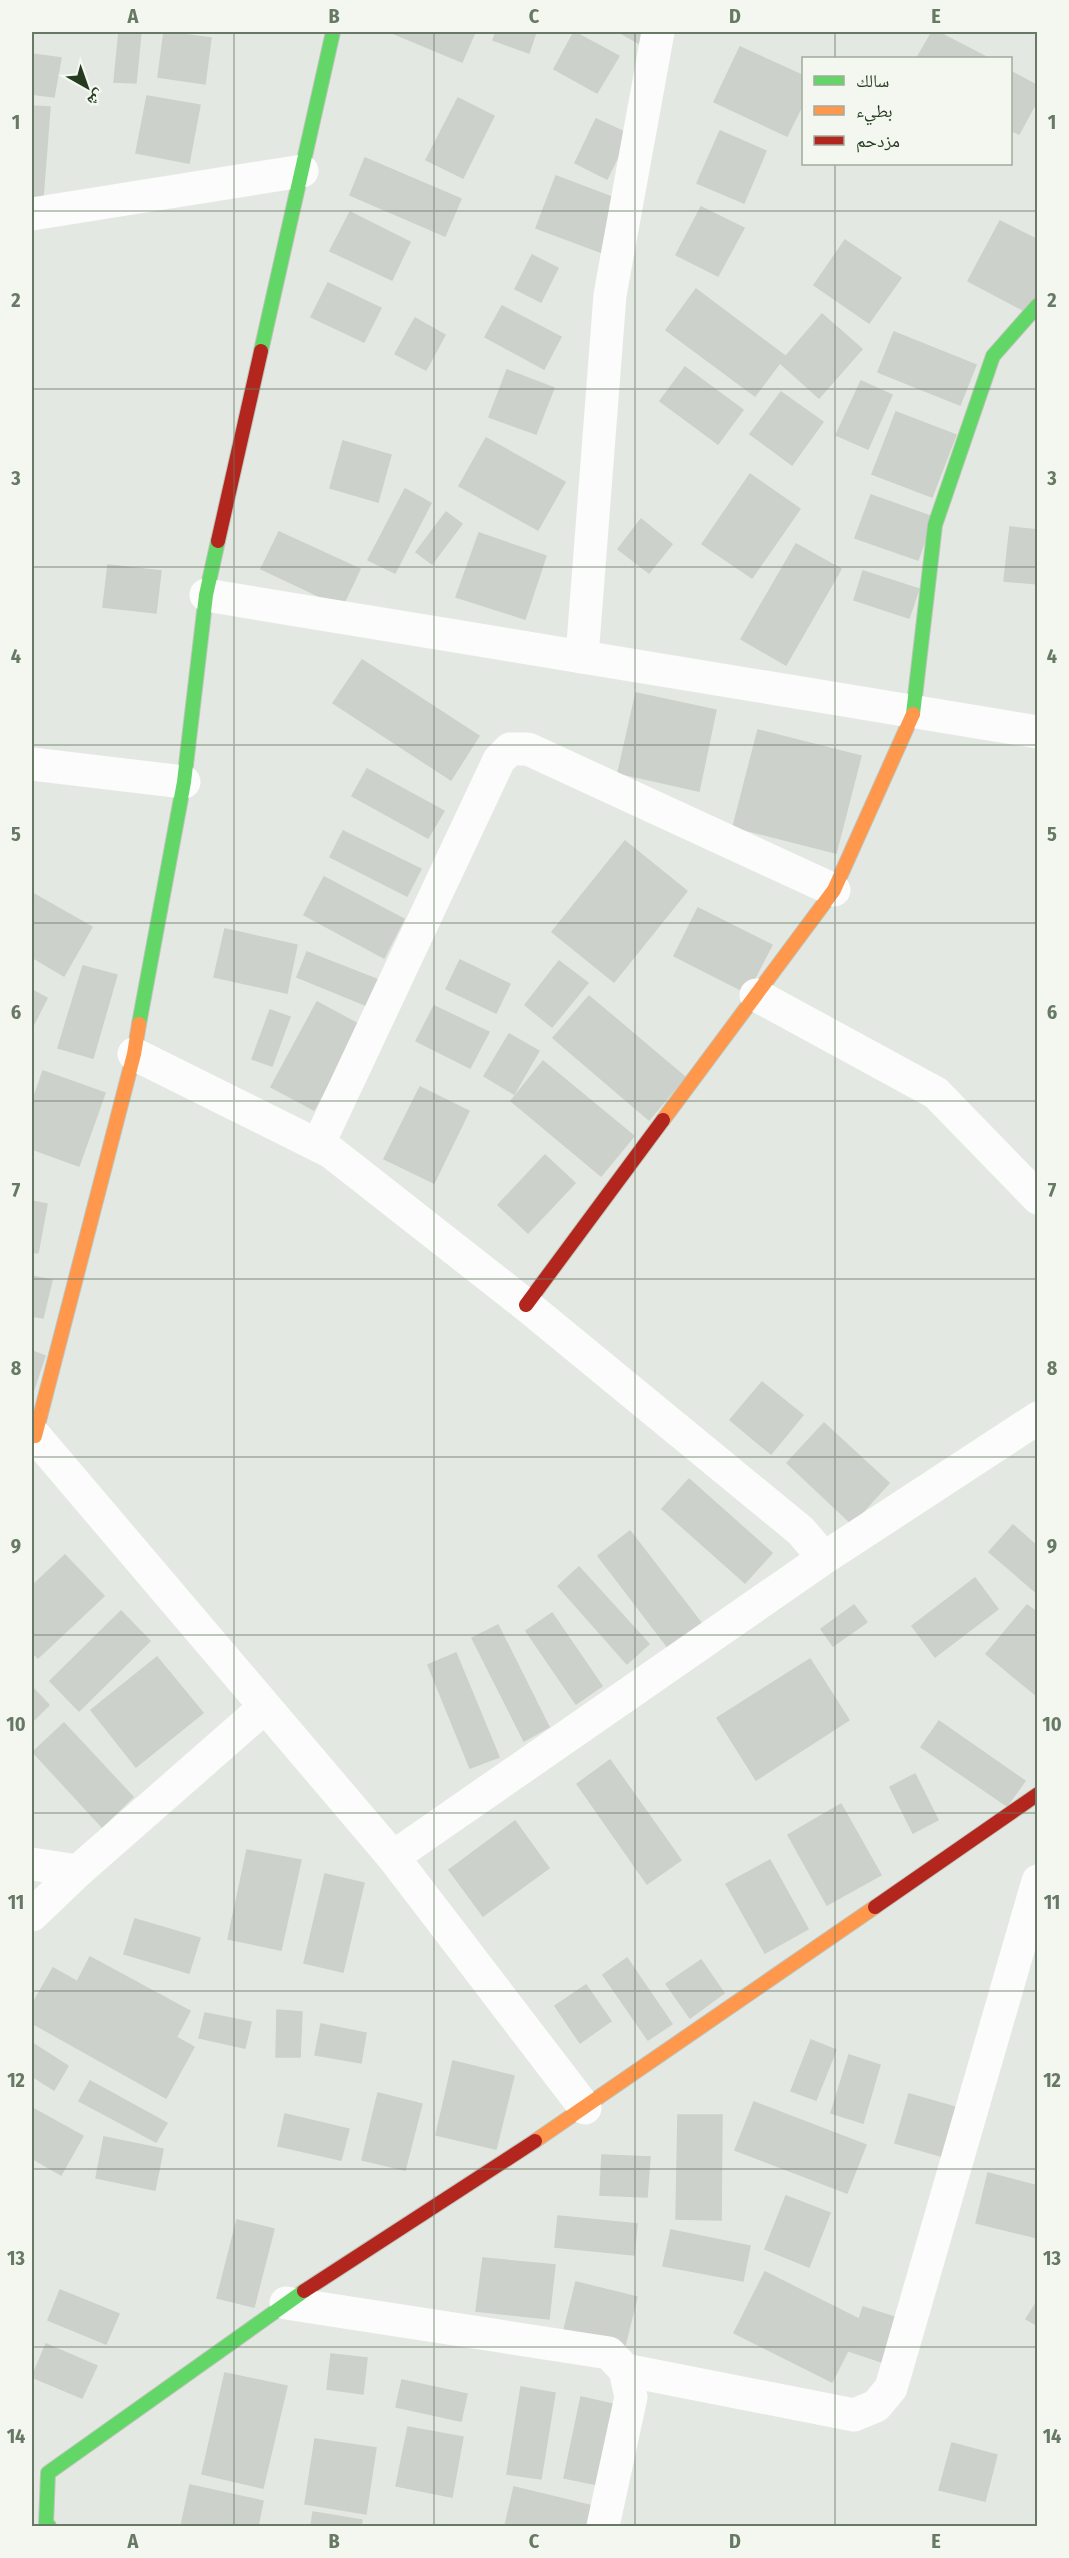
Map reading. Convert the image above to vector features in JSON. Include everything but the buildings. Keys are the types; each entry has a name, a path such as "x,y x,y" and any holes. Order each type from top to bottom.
{"street":[{"path":"333,32 206,595 184,782 134,1054 33,1436 393,1857 585,2108"},
{"path":"582,657 610,295 658,32"},
{"path":"32,214 302,171"},
{"path":"526,1305 834,890 914,712 935,525 993,356 1038,305"},
{"path":"206,595 1038,732"},
{"path":"318,1145 499,760 510,749 528,749 834,890"},
{"path":"32,764 184,782"},
{"path":"756,995 936,1093 1038,1198"},
{"path":"134,1054 331,1152 526,1305 801,1531 824,1558"},
{"path":"393,1857 824,1558 1038,1418"},
{"path":"32,1915 78,1871 264,1707"},
{"path":"49,2526 46,2524 48,2473 286,2303 585,2108 1038,1794"},
{"path":"32,1864 78,1871"},
{"path":"625,2370 854,2415 876,2406 891,2388 1038,1881"},
{"path":"286,2303 609,2353 625,2370 631,2397 603,2526"}],"traffic: fast":[{"path":"261,351 333,32"},
{"path":"913,714 935,525 993,356 1038,305"},
{"path":"139,1024 184,782 206,595 218,541"},
{"path":"49,2526 46,2524 48,2473 304,2291"}],"traffic: slow":[{"path":"663,1120 834,890 913,714"},
{"path":"32,1436 35,1436 134,1054 139,1024"},
{"path":"535,2141 875,1907"}],"traffic: jam":[{"path":"218,541 261,351"},
{"path":"526,1305 663,1120"},
{"path":"875,1907 1038,1794"},
{"path":"304,2291 535,2141"}]}
